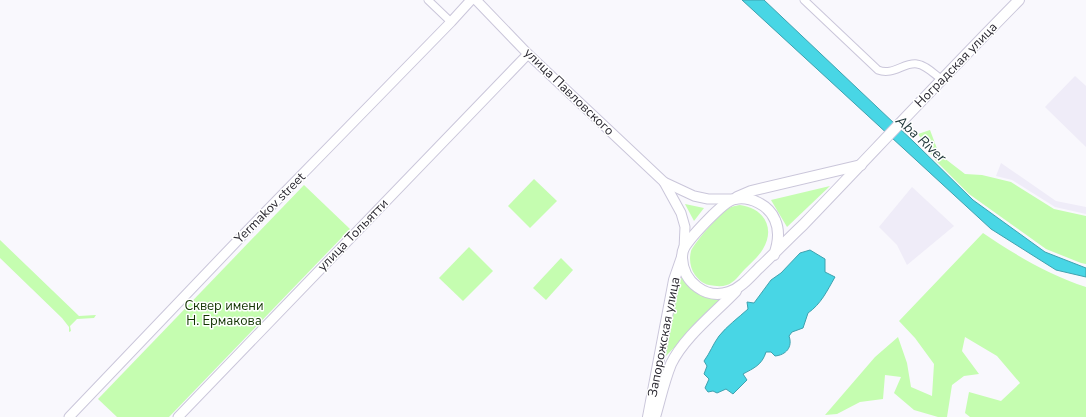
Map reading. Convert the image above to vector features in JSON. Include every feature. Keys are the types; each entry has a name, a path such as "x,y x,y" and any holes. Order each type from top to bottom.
{"main road":[{"name":"Yermakov street","path":"71,416 241,237 471,0"},
{"name":"улица Павловского","path":"476,0 528,54 664,182 681,213 685,227 683,253"},
{"name":"Ноградская улица","path":"774,255 1018,0"},
{"name":"улица Тольятти","path":"178,417 528,54"},
{"path":"733,199 746,199 757,202 766,208 775,220 778,233 777,246 774,255 742,286 730,292 718,295 707,293 700,290 688,276 683,253 708,220 733,199 751,191 861,165"},
{"name":"улица Павловского","path":"664,182 694,196 708,199 733,199"},
{"name":"Запорожская улица","path":"648,417 674,280 683,253"},
{"name":"Запорожская улица","path":"655,417 671,365 677,355 685,343 742,286"}],"street":[{"path":"428,0 451,22"},
{"path":"804,0 878,70 887,72 912,64 917,64 924,66 941,80"}],"shaded area":[{"path":"1075,76 1086,86 1086,147 1045,107"},
{"path":"1001,163 1056,201 1086,207 1086,214 1055,207 1012,180 996,176"},
{"path":"912,187 954,226 907,265 897,245 879,227"}],"green space":[{"path":"930,130 939,154 965,174 982,175 1011,182 1054,209 1086,216 1086,264 1046,249 969,194 935,160 918,134"},
{"path":"534,179 557,201 530,228 508,206"},
{"name":"Сквер имени Н. Ермакова","path":"304,185 350,229 169,417 117,417 98,399"},
{"path":"830,186 787,227 771,200"},
{"path":"685,204 704,208 694,221"},
{"path":"740,205 755,210 761,214 768,226 767,241 759,254 732,282 727,285 720,286 705,284 695,275 692,269 690,260 691,251 702,236 723,213 733,206"},
{"path":"983,233 1033,264 1059,277 1086,287 1086,417 970,417 965,413 969,392 1001,401 1020,383 997,356 965,337 962,351 979,374 964,376 952,385 947,417 938,417 914,410 894,393 901,377 885,375 883,399 860,402 837,414 825,415 875,357 898,337 907,363 911,387 932,396 934,364 915,338 899,321"},
{"path":"0,240 79,316 96,315 94,318 77,319 70,326 71,331 69,332 69,327 62,318 0,258"},
{"path":"469,247 493,271 463,301 439,278"},
{"path":"561,258 573,270 546,300 533,288"},
{"path":"680,277 685,280 695,291 702,295 710,298 722,299 662,360 678,280"}],"water":[{"path":"742,0 764,0 973,200 1045,252 1086,268 1086,277 1056,270 991,229"},
{"path":"810,250 825,259 825,272 835,277 820,301 808,313 803,328 792,332 789,336 790,344 788,350 775,356 771,352 766,352 760,363 743,374 747,380 733,394 726,389 717,393 713,391 708,392 705,388 709,379 704,374 707,366 704,361 719,336 729,325 748,309 747,302 754,303 771,280 781,273 800,253"}],"water label":[{"name":"Aba River","path":"921,139"}]}
